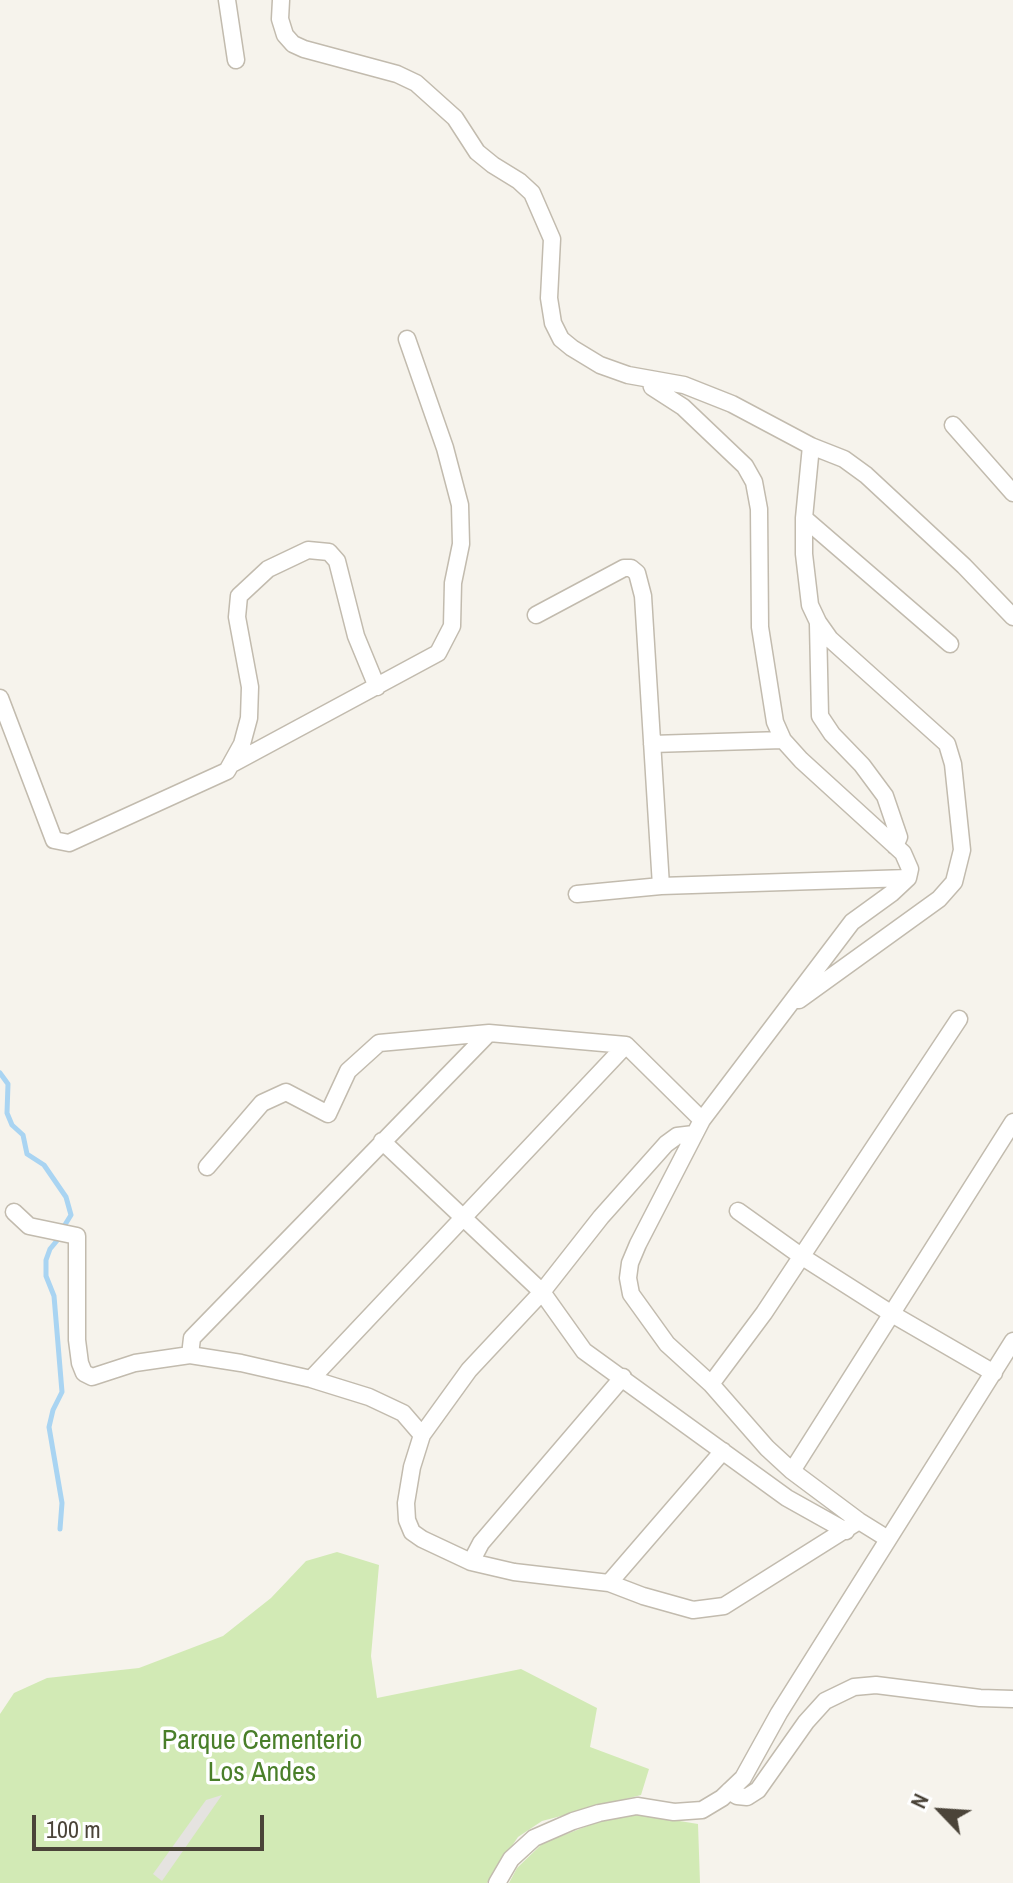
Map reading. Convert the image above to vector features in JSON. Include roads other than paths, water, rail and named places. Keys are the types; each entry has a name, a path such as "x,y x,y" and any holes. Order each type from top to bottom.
{"street":[{"path":"227,0 236,60"},
{"path":"281,0 280,19 285,35 293,44 397,74 416,83 455,118 477,152 532,193 552,239 549,298 553,323 561,339 600,365 628,375 684,385 732,404 811,446 844,459 866,475 964,566 1013,617"},
{"path":"230,765 438,653 452,626 453,583 461,544 460,505 445,448 407,339"},
{"path":"650,379 652,387 683,407 745,466 754,482 759,509 760,627 775,722 783,740 903,853 910,869 908,878 892,893 852,922 698,1127 647,1224 630,1263 628,1278 631,1294 667,1344 711,1384 767,1448 852,1526"},
{"path":"953,425 1013,493"},
{"path":"781,1013 939,899 954,882 962,850 953,764 947,744 830,639 810,605 804,554 804,518 811,446"},
{"path":"804,518 950,644"},
{"path":"0,698 54,840 69,843 227,771 242,744 249,718 250,687 237,617 239,596 268,569 308,550 329,552 337,561 356,636 377,687"},
{"path":"536,615 624,568 631,568 637,573 643,596 661,886"},
{"path":"818,622 820,716 885,796 899,837 895,846"},
{"path":"652,744 783,740"},
{"path":"577,894 661,886 908,878"},
{"path":"711,1384 764,1313 959,1019"},
{"path":"207,1167 262,1103 286,1092 328,1114 348,1071 379,1043 489,1033 626,1045 698,1127"},
{"path":"190,1355 192,1338 489,1033"},
{"path":"311,1379 626,1045"},
{"path":"792,1471 1012,1126"},
{"path":"698,1127 666,1144 601,1217 542,1292 469,1370 422,1435 412,1467 406,1503 407,1520 412,1532 422,1539 471,1562 514,1572 609,1583 693,1610 724,1606 852,1526"},
{"path":"382,1141 542,1292 584,1351 787,1498 888,1539"},
{"path":"738,1211 892,1314 994,1373"},
{"path":"14,1212 29,1226 77,1236 77,1340 84,1373 97,1377 135,1363 190,1355 241,1363 311,1379 369,1397 403,1413 422,1435"},
{"path":"497,1883 511,1859 534,1838 573,1821 637,1806 674,1812 702,1810 743,1778 779,1713 1013,1341"},
{"path":"471,1562 481,1543 623,1377"},
{"path":"609,1583 723,1451"},
{"path":"729,1791 747,1797 758,1790 806,1722 825,1701 854,1687 876,1685 1013,1699"}],"waterway":[{"path":"0,1073 8,1084 7,1113 12,1125 23,1135 27,1154 44,1165 66,1197 71,1215 63,1228"},
{"path":"60,1237 46,1260 46,1276 54,1296 62,1392 49,1427 62,1503 60,1529"}],"park label":[{"name":"Parque Cementerio Los Andes","path":"262,1757"}]}
